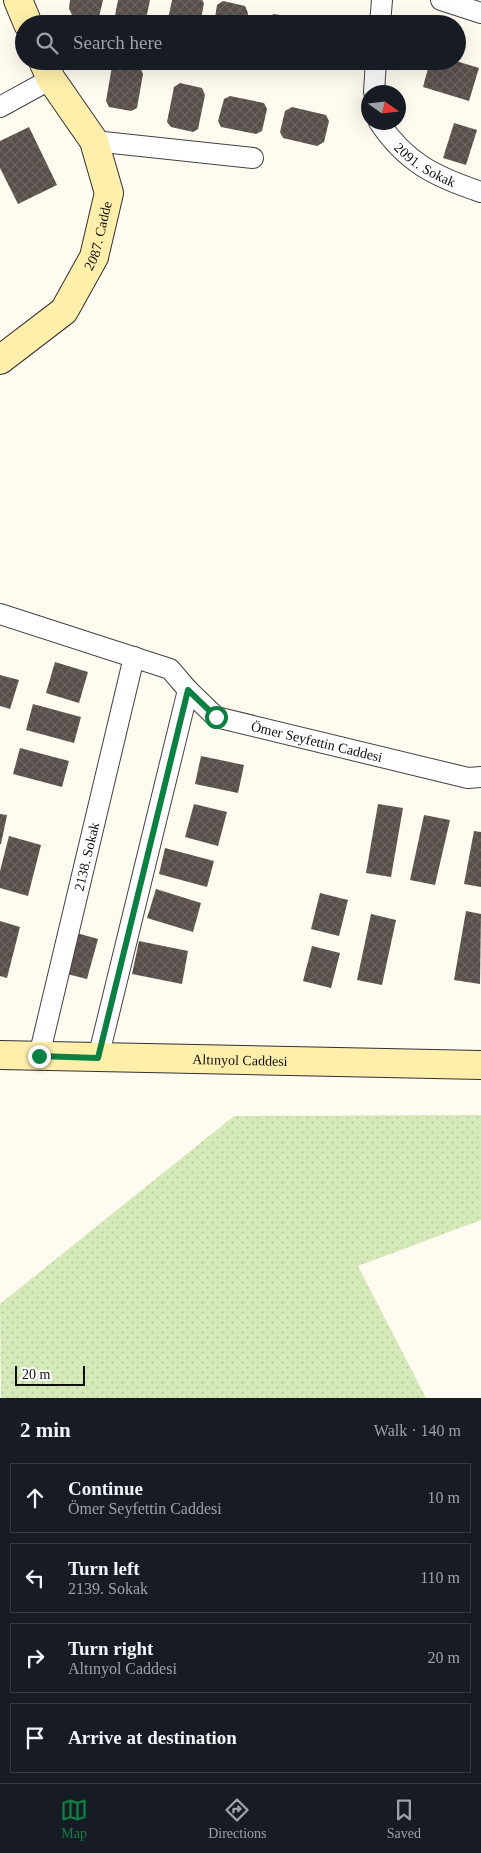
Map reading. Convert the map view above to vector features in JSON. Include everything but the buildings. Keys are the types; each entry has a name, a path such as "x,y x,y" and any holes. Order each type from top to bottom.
{"main road":[{"path":"18,0 24,15"},
{"name":"2087. Cadde","path":"0,360 64,311 94,257 109,193 94,142 47,70"},
{"name":"Altınyol Caddesi","path":"0,1055 481,1065"}],"street":[{"path":"381,15 382,0"},
{"path":"441,0 481,13"},
{"path":"0,107 47,70"},
{"path":"374,85 375,70"},
{"name":"2091. Sokak","path":"384,130 392,141 415,163 448,181 481,192"},
{"path":"94,142 253,158"},
{"name":"Ömer Seyfettin Caddesi","path":"1,615 170,669 188,690 216,717 468,778 481,777"},
{"name":"2138. Sokak","path":"39,1056 134,657"},
{"path":"98,1058 188,690"}],"green space":[{"path":"481,1115 481,1220 358,1266 426,1398 1,1398 0,1304 234,1116"}],"route":[{"path":"39,1056 98,1058 188,690 216,717"}]}
